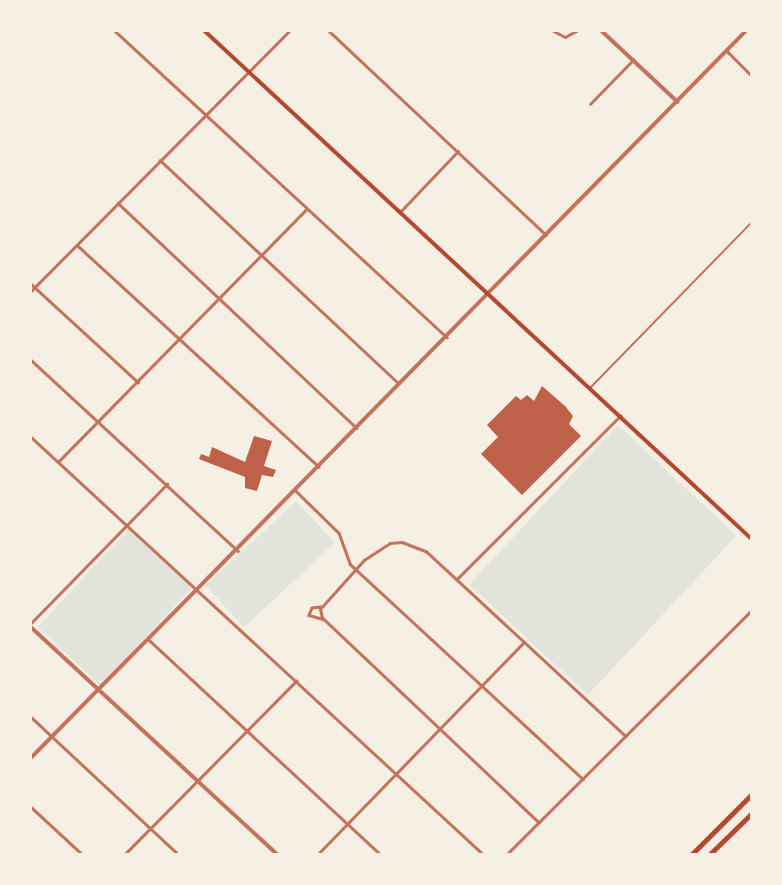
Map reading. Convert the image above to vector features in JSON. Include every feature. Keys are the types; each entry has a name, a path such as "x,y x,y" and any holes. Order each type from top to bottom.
{"main road":[{"path":"204,30 752,539"},
{"path":"691,855 752,794"},
{"path":"709,855 752,813"}],"street":[{"path":"114,30 447,337"},
{"path":"30,292 290,30"},
{"path":"328,30 546,235"},
{"path":"552,30 565,37 578,30"},
{"path":"601,30 678,102"},
{"path":"30,760 747,30"},
{"path":"727,51 752,76"},
{"path":"590,104 633,60"},
{"path":"400,213 458,151"},
{"path":"160,160 400,385"},
{"path":"118,203 357,428"},
{"path":"58,462 307,209"},
{"path":"77,245 319,467"},
{"path":"30,283 138,382"},
{"path":"30,359 238,551"},
{"path":"457,579 620,416"},
{"path":"30,436 484,855"},
{"path":"167,484 30,625 278,855"},
{"path":"296,491 340,533 344,555 356,569 583,779"},
{"path":"323,619 313,620 309,615 312,608 321,607 356,569 382,546 402,542 426,551 626,736"},
{"path":"321,607 323,619 539,822"},
{"path":"506,855 752,610"},
{"path":"148,639 381,855"},
{"path":"317,855 525,641"},
{"path":"124,855 297,680"},
{"path":"30,716 179,855"},
{"path":"30,806 83,855"}],"lane":[{"path":"590,388 752,222"}],"shaded area":[{"path":"618,425 736,535 588,695 469,584"},
{"path":"296,501 335,543 244,627 205,586"},
{"path":"129,529 192,588 101,686 38,627"}],"building":[{"path":"542,386 573,416 569,424 581,436 522,495 481,454 498,437 487,425 516,396 521,400 527,395 534,401"},
{"path":"254,436 272,441 264,466 276,470 273,477 262,475 257,491 245,488 245,477 199,459 201,454 209,457 212,447 245,462"}]}
